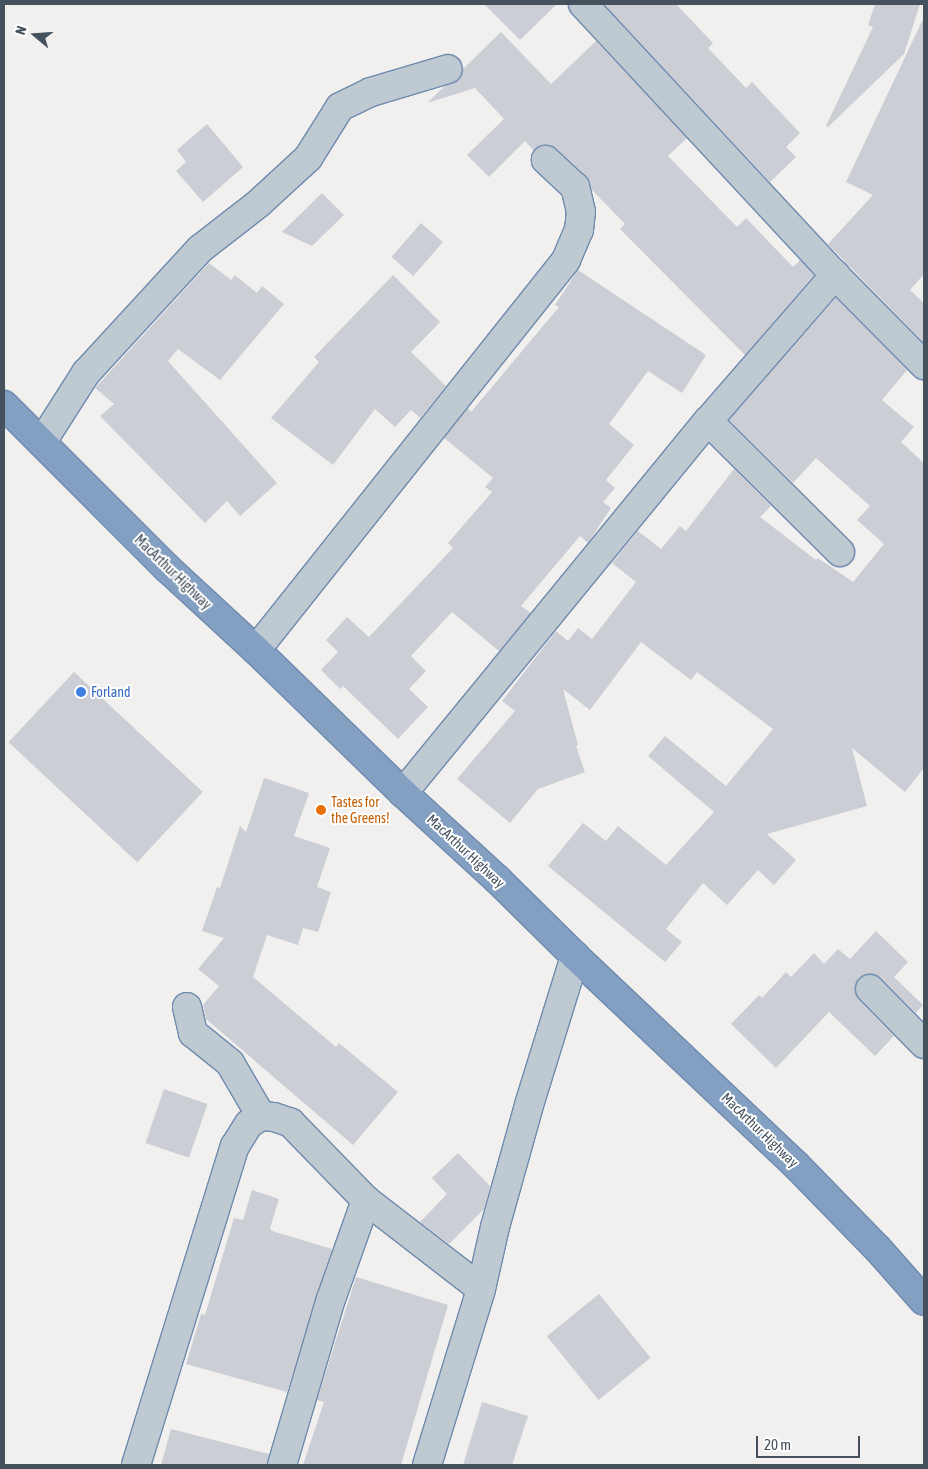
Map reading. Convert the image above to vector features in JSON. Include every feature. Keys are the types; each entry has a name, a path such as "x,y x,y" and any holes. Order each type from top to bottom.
{"highway":[{"name":"MacArthur Highway","path":"4,405 167,568 256,650 404,794 498,880 575,956 795,1164 878,1249 924,1301"}],"street":[{"path":"583,4 835,275 924,364"},
{"path":"42,442 86,373 200,249 259,202 308,158 340,107 371,92 448,69"},
{"path":"256,650 566,260 579,230 581,212 575,187 546,160"},
{"path":"404,794 708,421 835,275"},
{"path":"708,421 840,552"},
{"path":"426,1465 481,1289 495,1227 529,1105 575,956"},
{"path":"870,989 924,1044"},
{"path":"187,1007 193,1032 230,1063 261,1116"},
{"path":"136,1465 235,1146 249,1124 261,1116 274,1117 291,1123 366,1200 481,1289"},
{"path":"282,1465 331,1299 366,1200"}],"building":[{"path":"484,4 557,4 520,40"},
{"path":"604,4 676,4 713,43 708,48 746,88 752,82 800,133 786,147 796,157 770,182"},
{"path":"875,4 920,4 904,54 828,127 826,126 873,27 868,25"},
{"path":"924,17 924,274 910,290 924,303 924,343 828,244 873,195 846,182"},
{"path":"501,32 551,84 596,41 687,138 668,156 737,227 746,218 793,267 800,260 814,275 745,355 620,229 625,224 592,190 586,176 557,149 550,145 542,145 534,151 525,141 489,177 467,155 504,119 475,88 427,103 445,86 459,80 463,69"},
{"path":"207,124 243,167 203,202 176,171 186,162 177,150"},
{"path":"322,193 344,215 312,246 282,232"},
{"path":"421,223 443,242 413,276 391,257"},
{"path":"209,263 231,280 235,275 257,293 262,286 284,304 220,380 178,349 168,361 277,483 240,516 227,501 205,523 100,416 114,404 95,388"},
{"path":"578,270 706,355 682,393 648,371 609,424 634,445 606,480 615,488 603,502 611,508 588,543 580,536 521,606 531,613 499,651 452,612 411,656 426,671 409,689 428,707 398,739 343,686 340,689 321,670 338,652 326,640 347,617 369,637 453,548 448,543 492,492 485,487 493,478 444,438 468,408 471,412 559,307 555,305"},
{"path":"393,275 440,322 411,352 446,386 420,418 411,410 395,427 375,409 333,465 271,418 319,362 314,357"},
{"path":"836,298 907,370 882,400 914,427 901,442 924,463 924,768 905,792 852,748 867,806 767,834 796,860 774,885 758,870 727,905 703,883 666,929 682,942 665,962 548,866 583,823 606,841 618,826 666,865 714,812 648,756 665,736 726,786 773,729 697,672 691,680 641,642 590,710 563,689 578,745 576,746 585,772 538,789 510,823 457,779 515,711 502,701 556,631 568,641 578,628 592,639 636,582 612,563 638,531 661,549 680,526 686,531 734,469 771,506 760,517 816,560 818,558 853,582 884,544 857,520 870,506 816,458 793,483 729,420"},
{"path":"74,672 203,792 137,862 9,742"},
{"path":"264,778 309,793 294,836 330,848 317,887 331,892 318,932 303,928 298,945 267,935 253,977 336,1047 339,1043 398,1092 353,1145 206,1019 203,1005 219,986 198,969 224,938 202,931 217,887 220,888 240,826 246,832"},
{"path":"876,931 908,962 894,977 923,1005 916,1013 881,978 874,974 867,974 859,978 855,985 855,993 859,1000 894,1036 875,1056 829,1012 776,1068 731,1024 759,995 762,998 786,972 791,977 814,953 824,964 838,949 850,959"},
{"path":"164,1089 207,1104 189,1158 145,1143"},
{"path":"458,1153 490,1186 484,1209 449,1244 420,1222 447,1194 432,1178"},
{"path":"252,1190 279,1199 270,1228 272,1231 332,1249 287,1392 186,1364 201,1314 205,1315 234,1218 243,1220"},
{"path":"356,1277 448,1305 401,1465 303,1465 324,1402 317,1400"},
{"path":"599,1294 651,1358 599,1400 547,1336"},
{"path":"482,1402 528,1416 512,1465 463,1465"},
{"path":"171,1429 269,1454 267,1465 161,1465"}],"place":[{"name":"Forland","path":"81,692"},
{"name":"Tastes for the Greens!","path":"321,810"}]}
